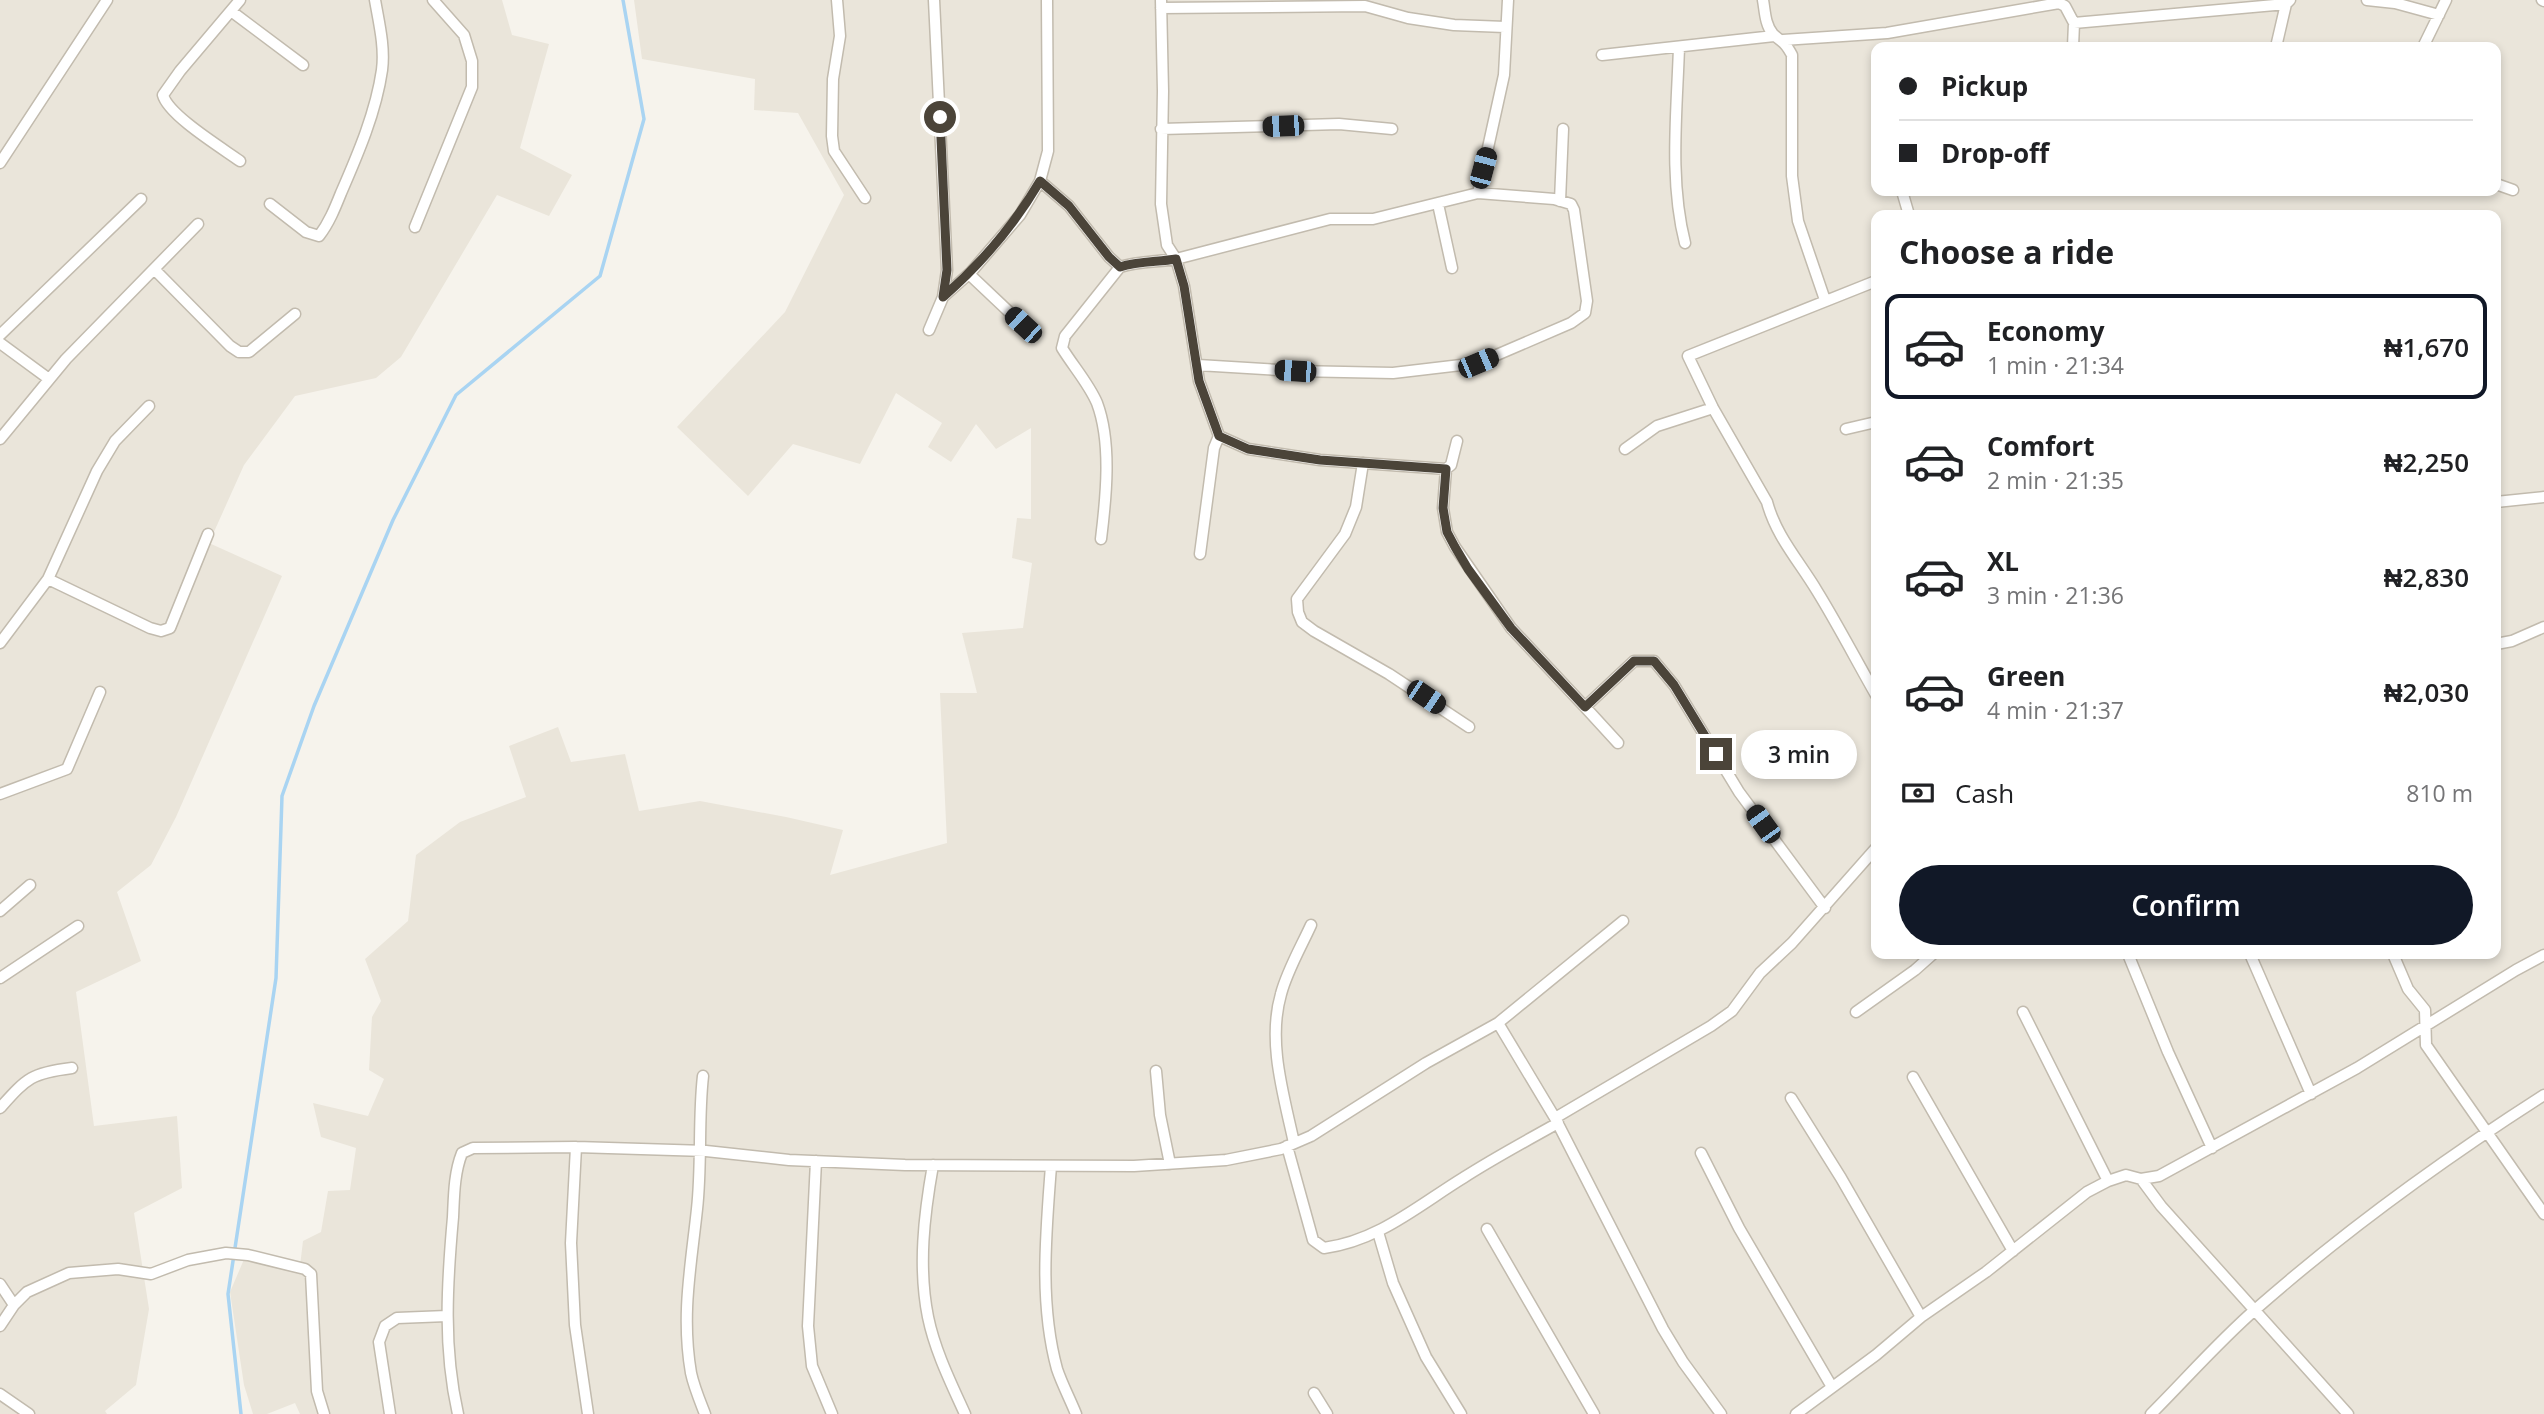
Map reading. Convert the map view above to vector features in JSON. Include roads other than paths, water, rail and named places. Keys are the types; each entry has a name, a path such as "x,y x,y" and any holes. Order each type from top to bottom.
{"street":[{"path":"0,163 107,0"},
{"path":"240,0 163,95 165,103 177,114 240,161"},
{"path":"270,204 306,232 319,236 326,227 353,167 373,110 380,79 382,42 375,0"},
{"path":"415,227 472,87 472,61 464,35 433,0"},
{"path":"837,0 840,36 833,79 834,151 865,198"},
{"path":"929,330 943,297 947,258 933,0"},
{"path":"943,297 969,274 1020,215 1040,181 1048,151 1047,0"},
{"path":"1478,193 1504,75 1508,0"},
{"path":"1763,0 1768,25 1792,55 1792,176 1798,221 1825,300"},
{"path":"2367,0 2395,3 2439,15"},
{"path":"2426,42 2446,0"},
{"path":"2074,23 2288,2 2277,42"},
{"path":"1602,55 1779,38 1887,33 2059,3 2065,6 2074,23 2073,42"},
{"path":"1200,554 1214,447 1219,436 1199,381 1184,286 1176,259 1167,245 1161,204 1161,4 1365,6 1408,18 1454,25 1505,27"},
{"path":"231,11 303,65"},
{"path":"1679,47 1677,184 1680,224 1685,243"},
{"path":"1161,129 1339,124 1392,129"},
{"path":"1560,201 1563,129"},
{"path":"1040,181 1069,206 1120,267"},
{"path":"2501,186 2513,190"},
{"path":"1101,538 1106,492 1104,430 1096,402 1062,348 1065,336 1120,267 1131,263 1176,259 1330,219 1373,219 1478,193 1560,201 1571,204 1574,210 1587,301 1585,313 1571,323 1478,363 1393,373 1198,365"},
{"path":"0,335 141,199"},
{"path":"1438,204 1452,268"},
{"path":"0,439 49,379 198,224"},
{"path":"154,269 239,352 249,352 295,314"},
{"path":"969,274 1023,325"},
{"path":"1871,283 1688,356 1713,408 1767,502 1781,538 1817,590 1871,686"},
{"path":"0,344 49,379"},
{"path":"0,643 48,579 115,441 149,406"},
{"path":"1625,449 1657,426 1713,408"},
{"path":"1846,429 1871,423"},
{"path":"1219,436 1248,449 1363,463 1446,469 1451,465 1457,441"},
{"path":"1363,463 1356,507 1345,534 1297,599 1302,622 1389,674 1469,727"},
{"path":"1446,469 1443,508 1447,532 1468,569 1511,628 1618,743"},
{"path":"2501,501 2544,496"},
{"path":"48,579 160,631 170,628 208,534"},
{"path":"2501,643 2544,627"},
{"path":"1585,707 1634,661 1654,661 1674,685 1739,792 1825,908"},
{"path":"0,794 67,769 100,692"},
{"path":"1311,925 1280,994 1275,1034 1290,1145 1313,1240 1324,1248 1346,1245 1378,1232 1732,1011 1760,973 1793,943 1871,854"},
{"path":"0,911 30,886"},
{"path":"458,1414 450,1377 447,1316 457,1165 462,1153 474,1147 701,1151 816,1161 933,1165 1170,1164 1226,1160 1290,1145 1311,1136 1426,1063 1498,1023 1623,921"},
{"path":"0,978 78,926"},
{"path":"1796,1414 2087,1192 2126,1175 2141,1179 2159,1176 2311,1094 2544,955"},
{"path":"1856,1012 1927,959"},
{"path":"2130,959 2212,1148"},
{"path":"2252,959 2311,1094"},
{"path":"2395,959 2408,989 2425,1010 2426,1045 2544,1214"},
{"path":"2023,1012 2108,1181"},
{"path":"1498,1023 1556,1120 1664,1329 1683,1362 1721,1414"},
{"path":"0,1108 21,1085 42,1072 72,1068"},
{"path":"1156,1071 1160,1115 1170,1164"},
{"path":"703,1076 699,1113 701,1151 698,1209 690,1256 686,1309 692,1375 705,1414"},
{"path":"1913,1076 2013,1251"},
{"path":"2151,1414 2255,1309 2358,1225 2486,1132 2544,1095"},
{"path":"1791,1098 1848,1189 1921,1317"},
{"path":"576,1147 571,1243 574,1312 588,1414"},
{"path":"1701,1153 1739,1228 1832,1387"},
{"path":"816,1161 807,1326 812,1366 832,1414"},
{"path":"933,1165 925,1206 923,1245 928,1318 937,1349 965,1414"},
{"path":"1051,1166 1045,1287 1049,1332 1058,1371 1076,1414"},
{"path":"2141,1179 2161,1206 2348,1414"},
{"path":"1487,1229 1594,1414"},
{"path":"1378,1232 1392,1283 1426,1357 1461,1414"},
{"path":"0,1326 27,1292 69,1273 118,1269 151,1273 188,1260 226,1253 248,1255 305,1269 311,1274 317,1391 324,1414"},
{"path":"0,1284 14,1305"},
{"path":"390,1414 379,1342 384,1325 397,1318 447,1316"},
{"path":"1314,1393 1327,1414"},
{"path":"0,1394 29,1414"}],"waterway":[{"path":"241,1414 228,1294 276,978 282,796 314,706 393,520 456,395 600,276 644,119 623,0"}]}
